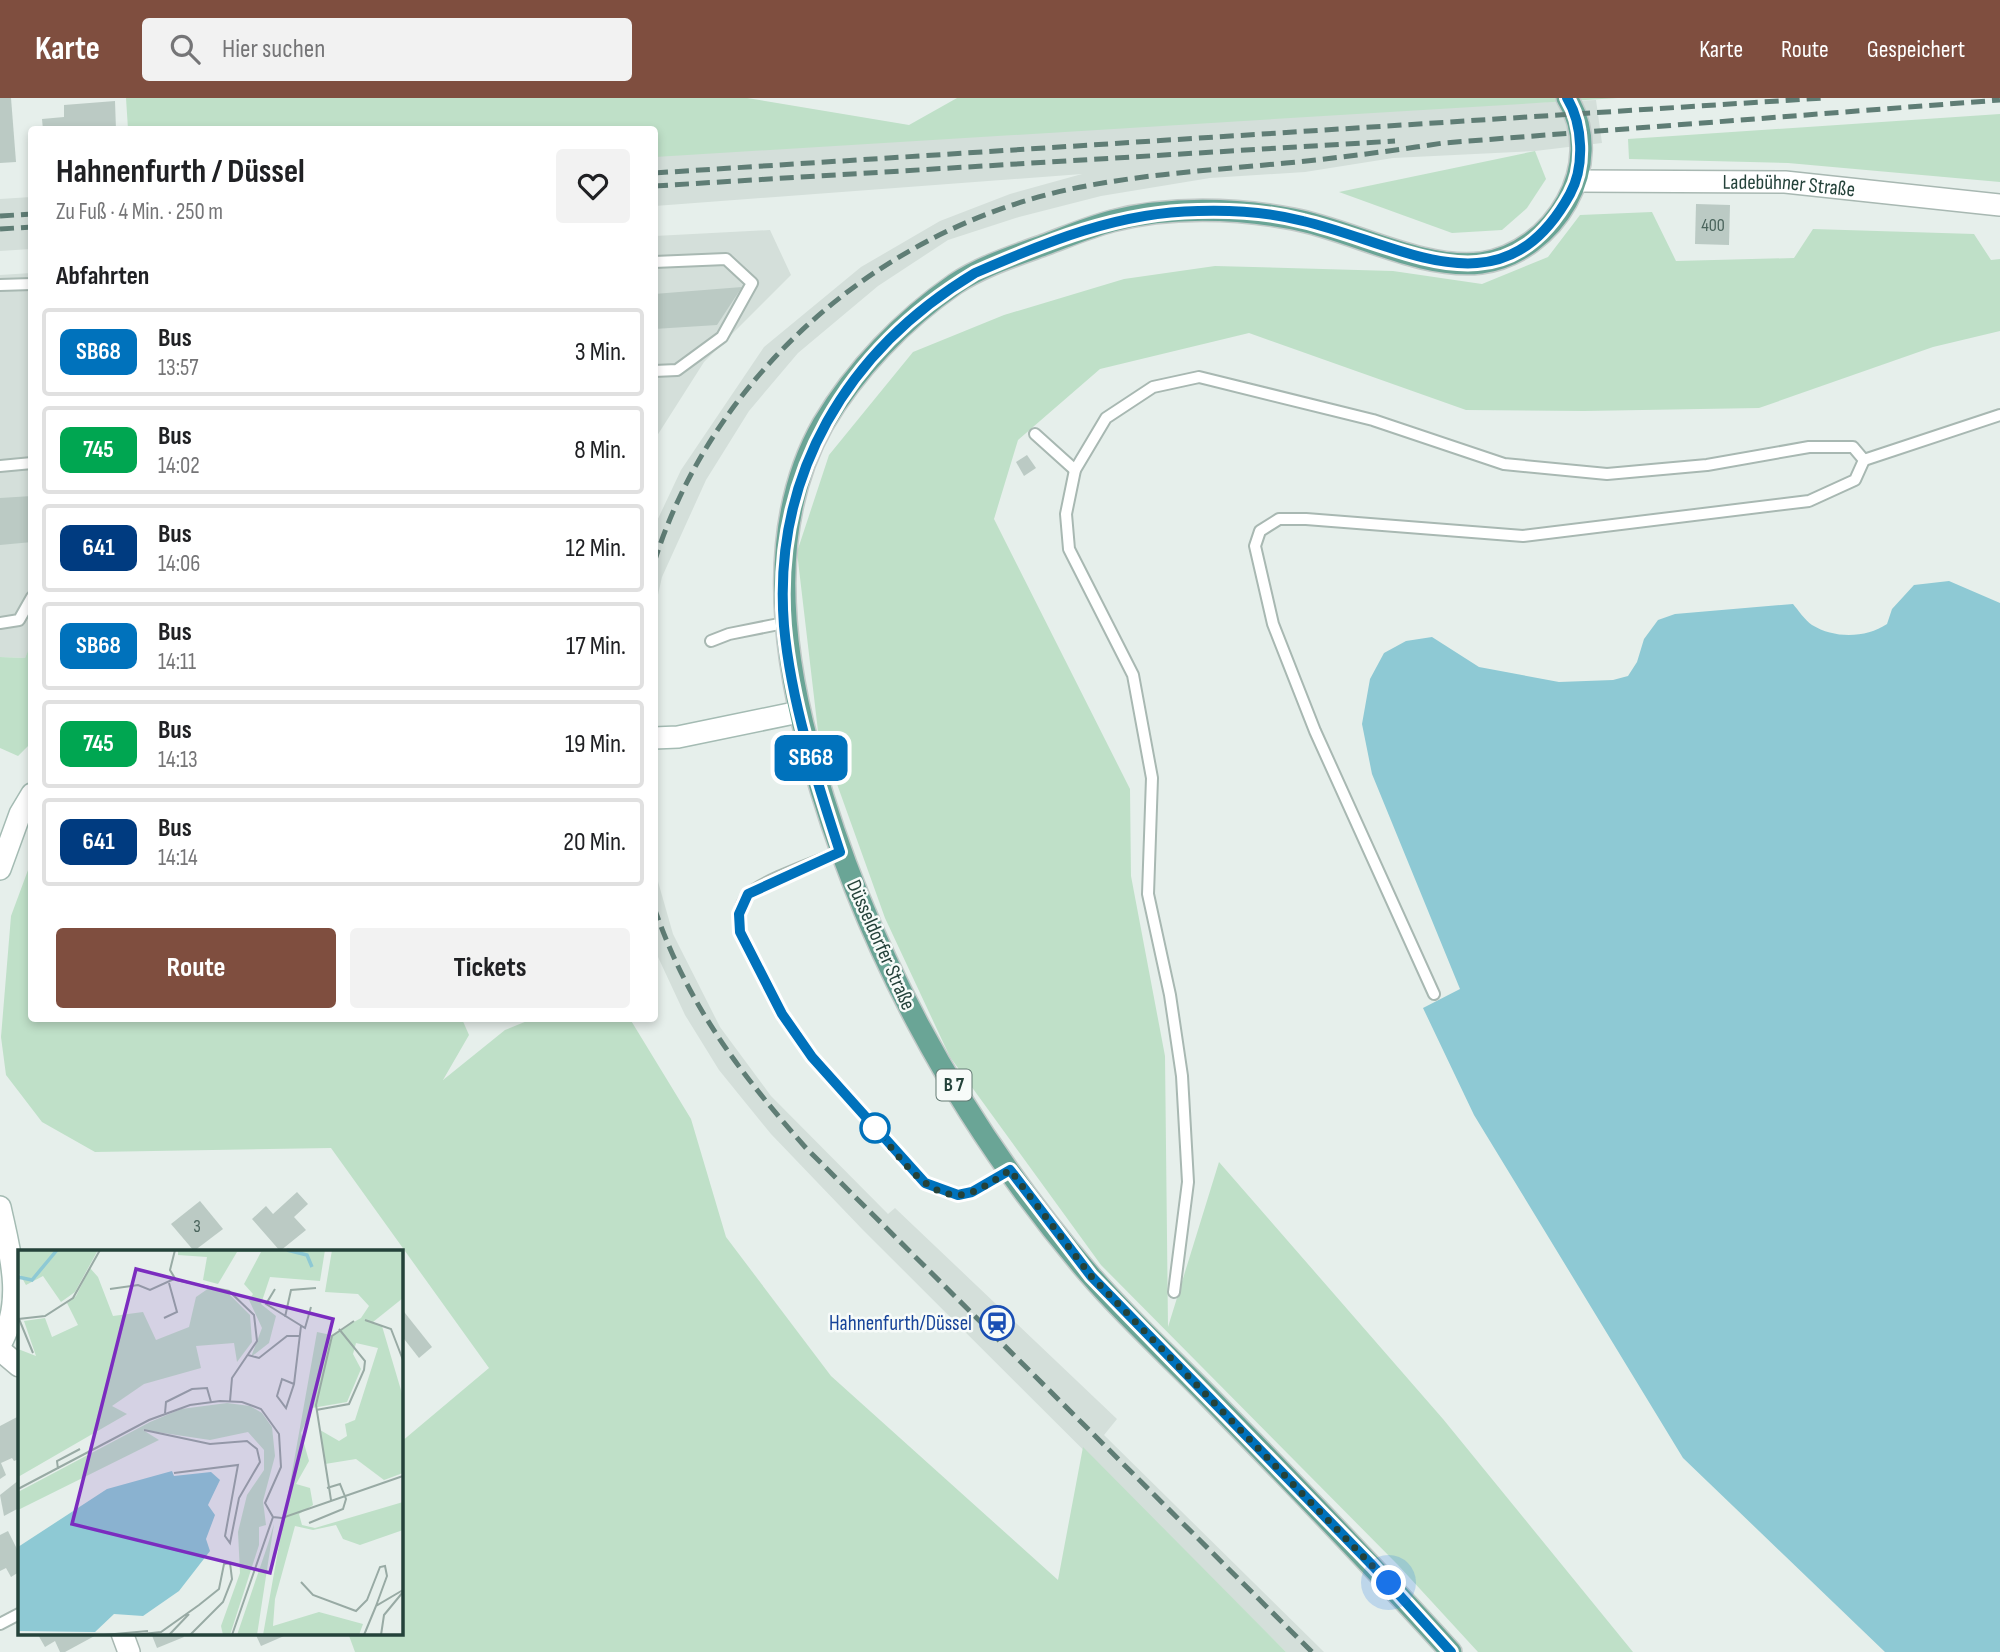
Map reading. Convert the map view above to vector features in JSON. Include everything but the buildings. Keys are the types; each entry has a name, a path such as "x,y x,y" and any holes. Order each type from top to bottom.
{"main road":[{"name":"Düsseldorfer Straße","path":"1451,1652 1373,1566 1091,1276 1010,1170 940,1064 903,998 840,852 799,712 784,623 787,546 804,467 821,428 853,381 896,333 954,285 975,273 1114,220 1197,211 1264,214 1303,220 1438,260 1472,264 1491,261 1523,250 1538,240 1560,212 1577,181 1578,132 1573,109 1567,98"}],"street":[{"name":"Ladebühner Straße","path":"1577,181 1784,181 2000,205"},
{"path":"658,738 678,737 799,712"},
{"path":"0,869 20,814 28,801"},
{"path":"0,1207 16,1287 7,1333 0,1348 18,1365"},
{"path":"122,1634 129,1652"}],"lane":[{"path":"658,262 726,259 752,283 722,337 677,370 658,371"},
{"path":"0,285 28,284"},
{"path":"1174,1292 1188,1182 1182,1076 1170,995 1147,894 1153,778 1133,675 1069,549 1066,514 1074,470 1106,418 1153,387 1199,377 1373,420 1504,464 1606,474 1707,464 1809,447 1853,447 1864,460"},
{"path":"1434,994 1315,731 1273,624 1255,546 1260,531 1279,519 1306,519 1523,536 1809,501 1855,480 1864,460 2000,415"},
{"path":"1035,434 1074,470"},
{"path":"0,466 28,463"},
{"path":"0,622 19,620 28,604"},
{"path":"711,641 729,634 784,623"},
{"path":"840,852 748,894 739,914 740,932 782,1014 812,1057 925,1183 958,1195 972,1192 1010,1170"},
{"path":"0,1624 18,1615"}],"shaded area":[{"path":"1596,100 1602,143 1535,151 1393,158 1305,172 1210,178 1101,196 1019,217 948,240 878,286 798,353 749,411 706,480 662,577 658,595 658,519 681,470 764,347 861,267 940,221 1010,194 1082,174 658,206 658,151 1006,125"},
{"path":"28,197 28,249 0,251 0,199"},
{"path":"770,230 791,275 704,362 658,434 658,236"},
{"path":"28,273 28,652 25,658 0,657 0,275"},
{"path":"658,882 673,934 720,1027 771,1096 888,1214 895,1208 1117,1419 1104,1435 1324,1652 1286,1652 863,1230 771,1134 719,1070 685,1015 658,957"}],"green space":[{"path":"126,98 747,98 909,125 957,98 1618,98 658,157 658,126 128,126"},
{"path":"2000,114 2000,182 1788,163 1629,159 1628,139"},
{"path":"1535,151 1546,179 1527,208 1502,230 1452,233 1339,192"},
{"path":"1652,212 1676,261 1794,258 1813,229 1974,234 1991,260 2000,259 2000,331 1933,347 1759,408 1584,411 1466,410 1249,333 1100,369 1018,440 994,519 1130,789 1131,876 1165,1056 1168,1327 1219,1162 1443,1419 1633,1652 1478,1652 1398,1565 1101,1265 950,1057 885,918 818,731 797,552 829,455 913,352 1004,315 1124,279 1215,266 1393,271 1482,284 1548,257 1580,215"},
{"path":"28,651 28,746 18,756 0,748 0,657 25,658"},
{"path":"28,870 28,1022 463,1022 469,1035 443,1080 505,1030 525,1022 632,1022 691,1119 726,1237 831,1376 1058,1580 1083,1447 1286,1652 355,1652 348,1634 402,1634 402,1441 489,1368 331,1148 95,1152 42,1122 6,1075 1,1037 11,916"}],"water":[{"path":"1949,581 2000,603 2000,1652 1885,1652 1683,1458 1474,1115 1423,1008 1460,989 1372,774 1362,724 1370,679 1384,653 1406,641 1432,637 1479,667 1559,682 1613,680 1628,676 1637,662 1644,639 1658,620 1675,614 1793,604 1809,623 1821,630 1840,635 1860,634 1887,624 1892,609 1914,585"}],"railway":[{"path":"658,173 1824,98"},
{"path":"658,553 681,494 717,431 761,372 813,320 870,276 933,238 1000,209 1071,189 1124,180 1326,159 1443,143 2000,100"},
{"path":"658,186 1395,141"},
{"path":"0,216 28,214"},
{"path":"0,229 28,227"},
{"path":"658,918 682,975 717,1035 759,1092 806,1148 1312,1652"}],"bus line":[{"name":"SB68","path":"1451,1652 1373,1566 1091,1276 1010,1170 972,1192 958,1195 939,1191 925,1183 812,1057 782,1014 740,932 738,923 748,894 840,852 799,712 786,639 784,581 787,546 804,467 821,428 845,391 896,333 954,285 975,273 1114,220 1147,215 1197,211 1264,214 1303,220 1438,260 1472,264 1507,257 1538,240 1560,212 1577,181 1580,150 1578,132 1573,109 1567,98"}],"place":[{"name":"Hahnenfurth/Düssel","path":"997,1323"}],"route":[{"path":"875,1128 925,1183 939,1191 952,1195 972,1192 1010,1170 1091,1276 1389,1583"}]}
